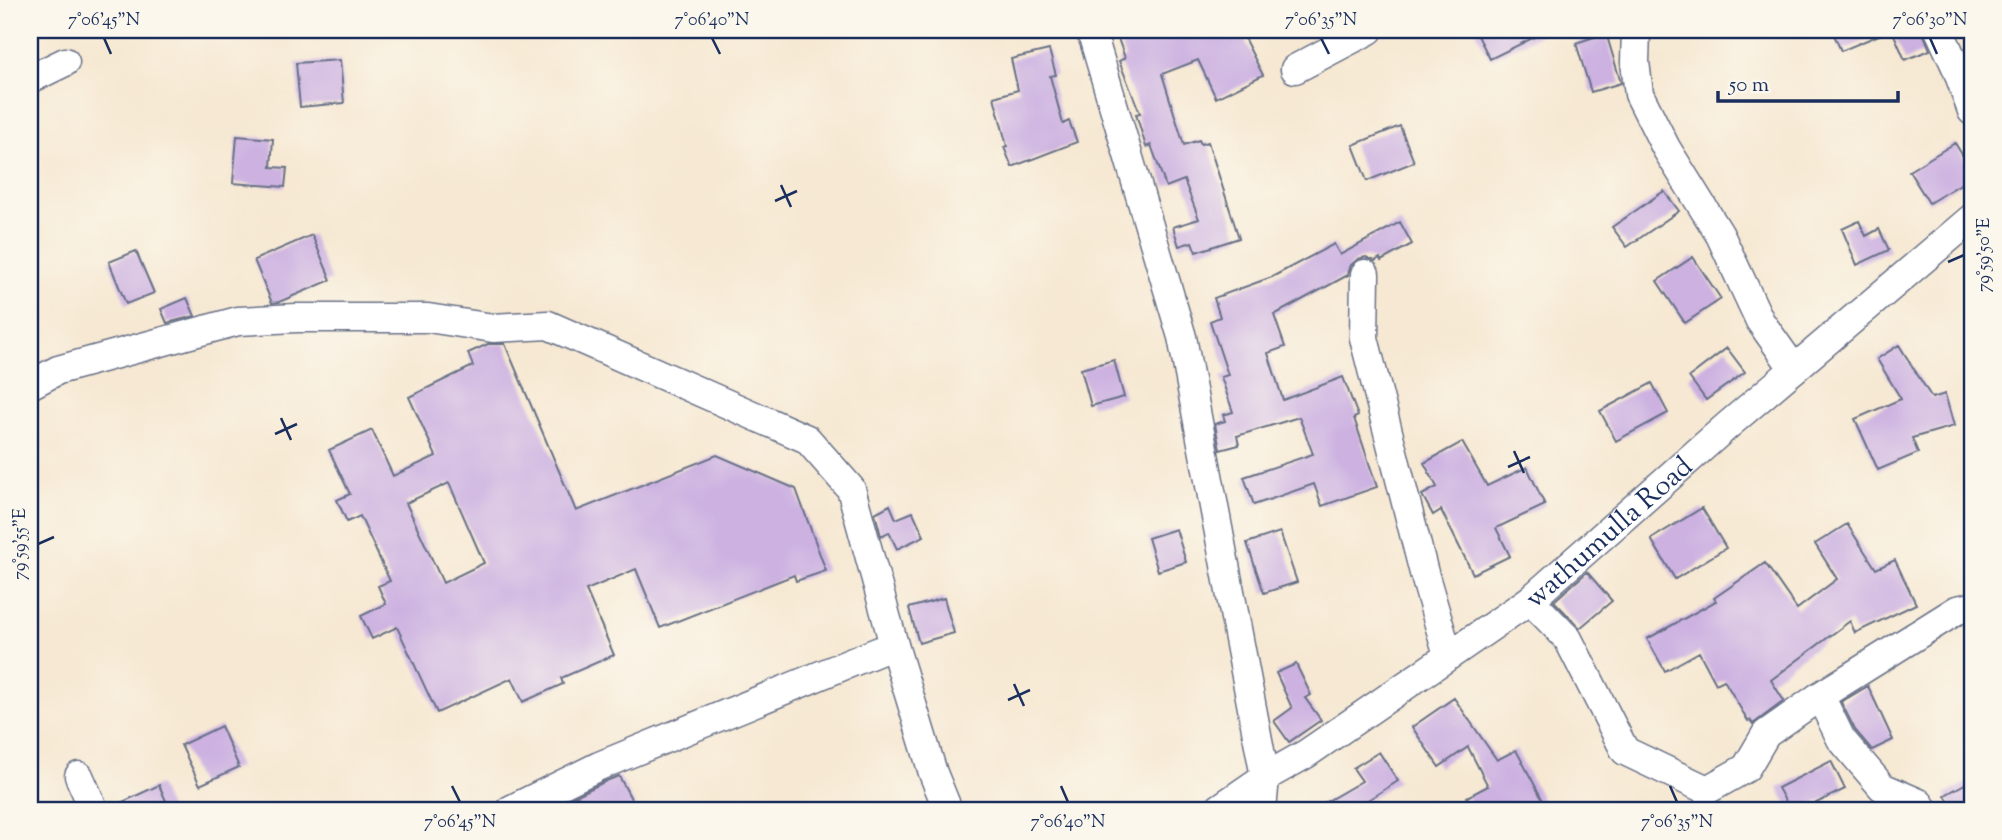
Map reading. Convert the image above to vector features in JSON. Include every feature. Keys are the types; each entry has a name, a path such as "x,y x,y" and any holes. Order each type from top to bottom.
{"street":[{"path":"1089,30 1182,337 1265,777 1262,810"},
{"path":"1295,69 1369,30"},
{"path":"1636,30 1635,62 1639,94 1666,148 1720,235 1760,321 1794,369"},
{"path":"1939,30 1972,111"},
{"path":"30,79 65,62"},
{"name":"wathumulla Road","path":"1217,810 1265,777 1306,754 1530,600 1794,369 1972,218"},
{"path":"1365,274 1364,338 1424,573 1448,655"},
{"path":"30,385 58,370 238,321 428,318 493,328 548,325 807,439 851,489 894,645 933,773 948,810"},
{"path":"1530,600 1569,639 1625,751 1707,790 1746,768 1766,734 1820,696 1957,610 1972,607"},
{"path":"510,810 599,766 894,645"},
{"path":"1820,696 1840,739 1882,787 1919,803 1924,810"},
{"path":"79,776 94,810"}],"building":[{"path":"1115,30 1240,30 1263,75 1216,98 1198,60 1162,74 1184,145 1199,140 1201,144 1208,142 1239,238 1196,252 1192,242 1179,246 1173,227 1199,219 1184,180 1166,187 1151,145 1146,147 1136,114 1140,113 1119,61 1125,58"},
{"path":"1475,30 1549,30 1490,59"},
{"path":"1832,30 1891,30 1841,51"},
{"path":"1892,30 1922,30 1930,50 1905,60"},
{"path":"1606,33 1621,83 1591,92 1576,43"},
{"path":"1049,50 1056,75 1050,76 1063,124 1069,121 1077,142 1012,167 1004,147 1007,146 994,97 1018,90 1011,59"},
{"path":"340,60 344,103 300,107 296,63"},
{"path":"1400,126 1414,162 1367,181 1353,145"},
{"path":"237,136 273,139 271,167 287,168 285,187 233,183"},
{"path":"1955,143 1972,171 1972,177 1929,203 1909,171"},
{"path":"1664,191 1679,211 1627,247 1612,227"},
{"path":"1859,221 1866,236 1879,229 1889,250 1857,265 1842,229"},
{"path":"1400,222 1412,244 1381,261 1380,258 1375,261 1366,257 1358,259 1350,266 1348,275 1274,315 1285,347 1268,353 1283,400 1343,377 1358,416 1354,418 1377,487 1322,506 1314,484 1254,505 1244,477 1313,454 1299,417 1237,436 1239,445 1220,450 1215,424 1225,421 1223,415 1233,412 1221,377 1228,375 1210,321 1220,317 1214,298 1272,277 1334,244 1340,255"},
{"path":"312,235 331,280 272,303 254,260"},
{"path":"136,251 154,293 126,304 109,262"},
{"path":"1693,257 1721,299 1685,323 1657,281"},
{"path":"187,298 195,316 167,323 161,309"},
{"path":"488,344 505,344 576,511 717,455 796,489 826,571 796,581 794,575 660,628 636,569 586,590 614,655 561,678 563,684 523,702 512,678 437,713 397,627 372,639 361,616 386,604 378,586 390,581 360,516 347,522 337,500 350,494 329,450 372,430 393,476 436,456 409,397 473,366 468,353","holes":["449,483 484,563 443,583 406,503"]},
{"path":"1899,345 1932,398 1945,394 1954,426 1912,438 1918,453 1878,470 1855,419 1901,399 1877,359"},
{"path":"1727,348 1745,372 1706,400 1689,377"},
{"path":"1114,360 1124,397 1091,406 1081,369"},
{"path":"1652,383 1668,413 1616,441 1600,411"},
{"path":"1462,442 1487,486 1527,467 1545,505 1496,528 1510,556 1473,574 1441,510 1433,515 1422,495 1437,487 1424,463"},
{"path":"890,505 896,519 913,512 924,536 897,549 889,532 881,536 875,513"},
{"path":"1702,508 1726,548 1675,579 1651,539"},
{"path":"1847,524 1876,569 1895,560 1916,604 1855,633 1850,621 1771,680 1784,701 1753,724 1748,721 1724,680 1716,684 1699,652 1665,671 1647,639 1716,601 1714,598 1765,563 1797,609 1837,579 1815,544"},
{"path":"1176,529 1186,562 1158,571 1148,538"},
{"path":"1280,532 1297,582 1264,593 1247,543"},
{"path":"1587,572 1612,601 1580,628 1554,601"},
{"path":"944,598 954,633 919,643 909,608"},
{"path":"1296,664 1311,695 1305,698 1321,720 1289,742 1274,721 1292,708 1276,673"},
{"path":"1868,686 1893,740 1872,750 1855,730 1841,702"},
{"path":"1454,698 1497,760 1516,750 1548,810 1473,810 1467,797 1488,786 1468,747 1439,767 1412,727"},
{"path":"221,726 239,767 200,785 181,745"},
{"path":"1379,752 1398,781 1352,810 1312,810 1362,781 1353,768"},
{"path":"1831,761 1845,789 1802,810 1790,810 1778,788"},
{"path":"619,776 637,810 547,810 606,781"},
{"path":"1972,780 1972,810 1954,810 1945,795"},
{"path":"159,785 170,810 110,810 110,808"}]}
